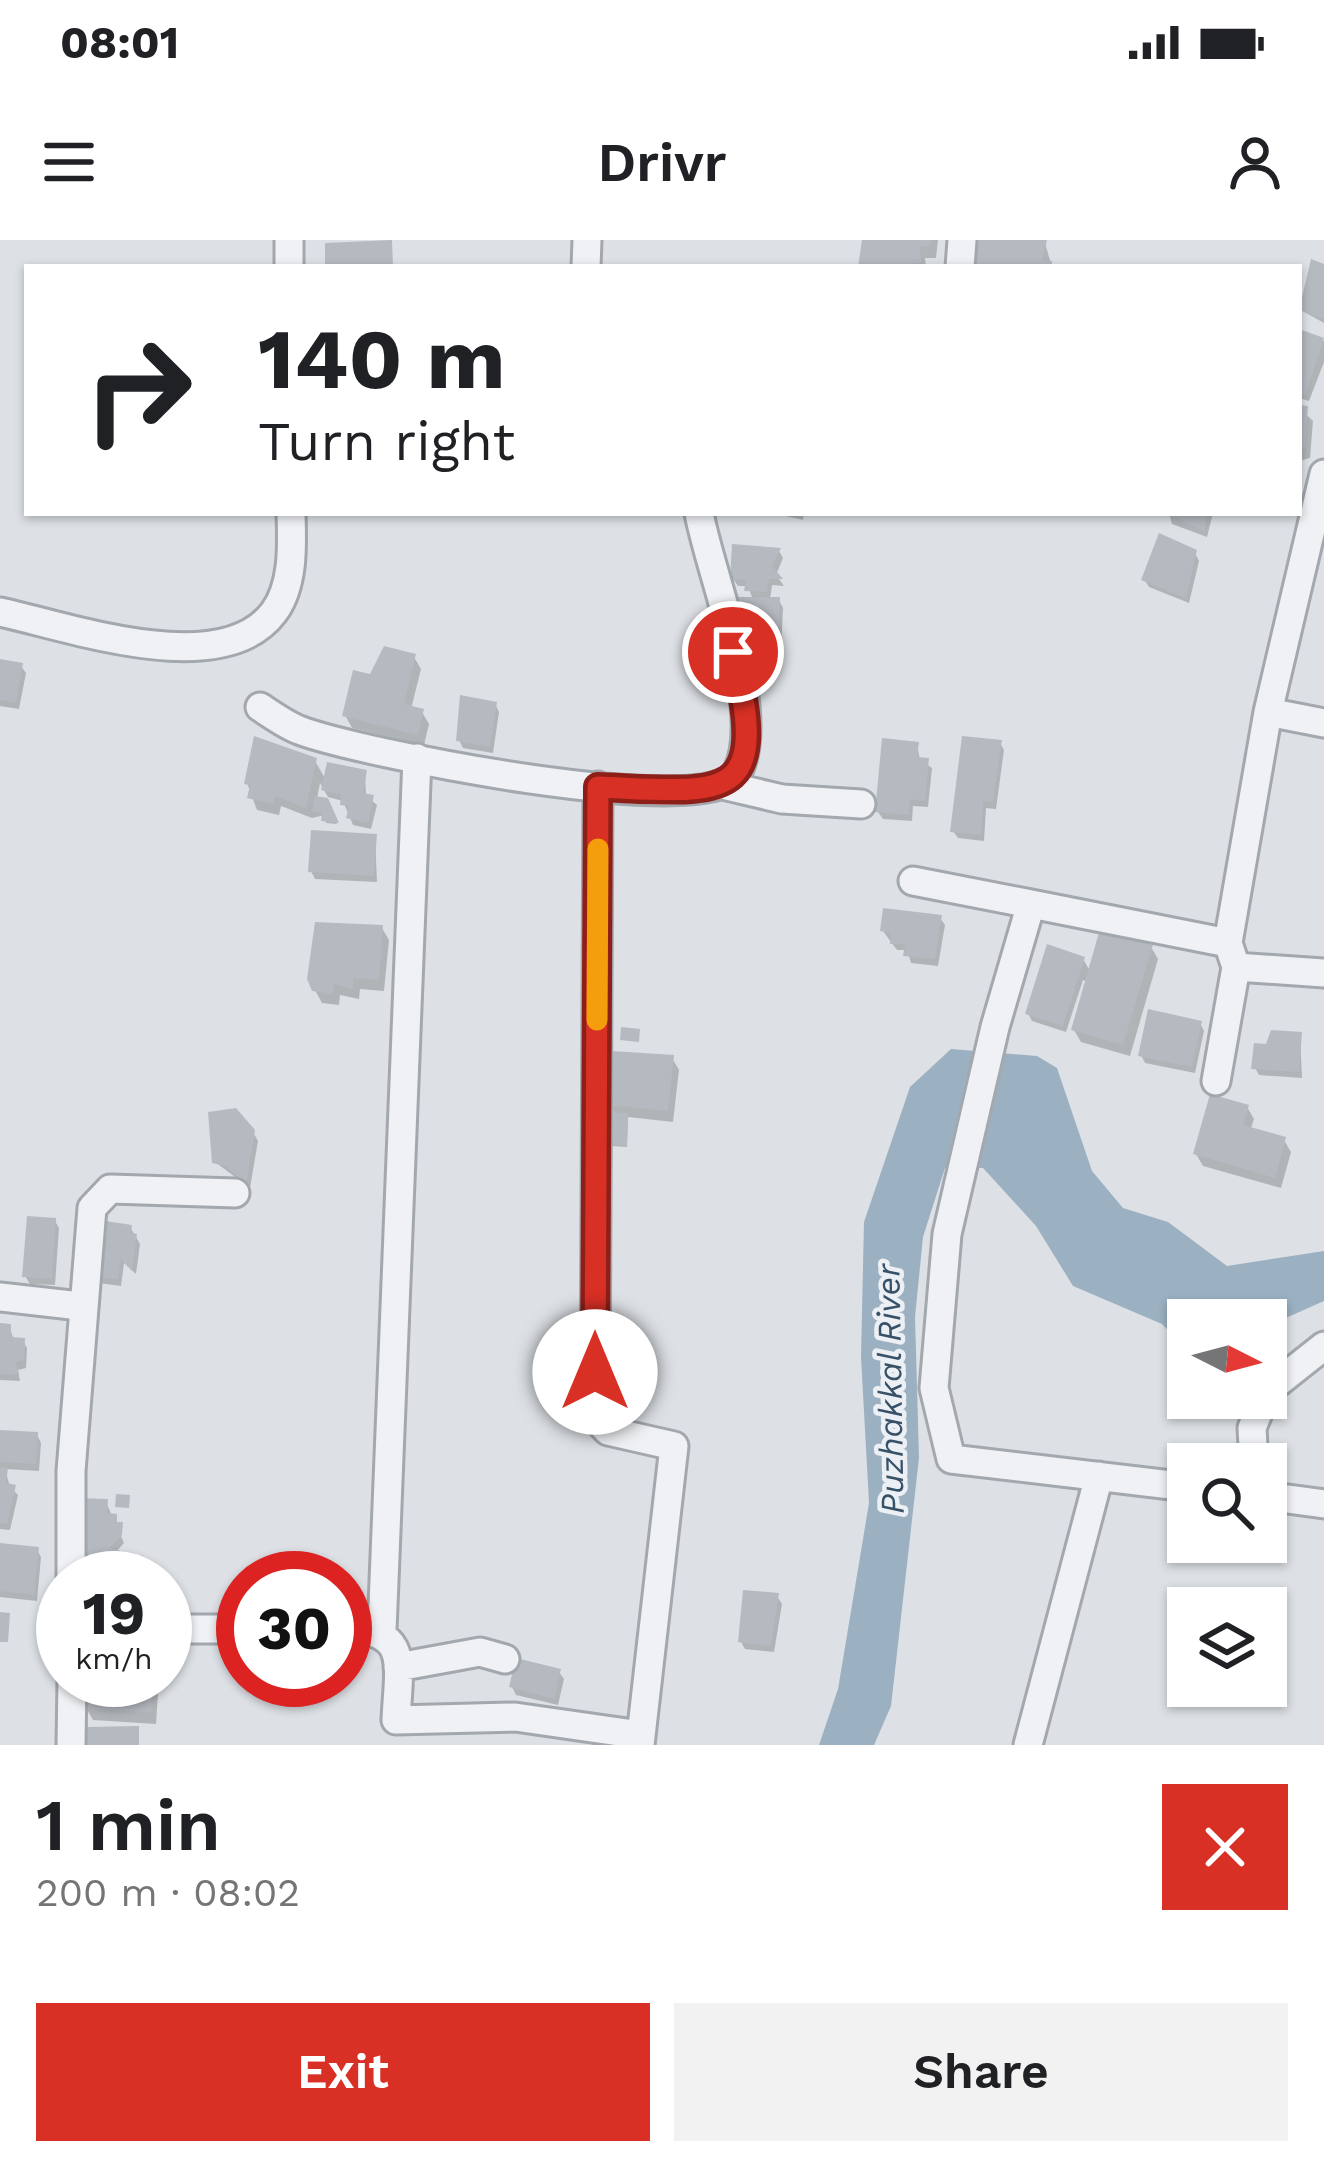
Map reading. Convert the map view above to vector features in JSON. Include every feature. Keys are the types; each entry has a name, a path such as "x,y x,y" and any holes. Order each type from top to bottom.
{"street":[{"path":"1216,1081 1268,712 1314,488"},
{"path":"0,612 188,651 221,643 273,614 286,587 292,516"},
{"path":"700,516 746,724 739,772 727,786"},
{"path":"260,707 299,730 484,773 598,787 701,791 727,786 782,800 861,804"},
{"path":"1268,712 1324,723"},
{"path":"382,1631 417,758"},
{"path":"372,1630 382,1631 392,1641 398,1667 397,1733 515,1717 641,1740 674,1445 608,1431 595,1417 598,787"},
{"path":"913,881 1324,973"},
{"path":"1031,904 994,1027 947,1234 934,1388 951,1459 1167,1484"},
{"path":"72,1551 80,1306 98,1196 110,1189 141,1186 235,1193"},
{"path":"0,1297 80,1306"},
{"path":"1287,1377 1324,1346"},
{"path":"1028,1745 1099,1476"},
{"path":"1287,1499 1324,1504"},
{"path":"398,1667 480,1652 505,1659"},
{"path":"71,1745 72,1707"}],"water":[{"name":"Puzhakkal River","path":"951,1049 1037,1056 1057,1068 1092,1171 1123,1208 1168,1222 1227,1266 1324,1251 1324,1301 1287,1317 1287,1299 1167,1299 1167,1329 1073,1286 1036,1226 983,1168 945,1168 923,1237 915,1317 919,1458 891,1706 874,1745 819,1745 838,1689 869,1503 861,1357 864,1222 910,1087"}],"building":[{"path":"392,240 393,264 325,264 325,243"},
{"path":"862,240 931,240 930,246 920,247 921,263 858,264"},
{"path":"976,240 1047,240 1042,260 1052,261 1052,264 972,264"},
{"path":"1311,259 1324,264 1324,319 1302,311"},
{"path":"1302,330 1324,338 1302,394"},
{"path":"1302,405 1308,406 1302,447"},
{"path":"1172,516 1207,516 1204,531"},
{"path":"1159,533 1197,550 1186,598 1141,580"},
{"path":"732,544 781,548 772,566 783,579 769,579 767,592 744,591 746,579 730,580"},
{"path":"733,597 780,597 777,665 747,659"},
{"path":"384,646 416,654 404,704 424,709 418,735 342,716 353,670 370,674"},
{"path":"0,659 23,663 16,703 0,700"},
{"path":"460,695 497,702 490,747 456,741"},
{"path":"254,736 317,758 306,808 275,796 273,804 247,798 250,785 244,784"},
{"path":"962,736 1002,740 993,802 983,801 981,835 950,832"},
{"path":"882,738 919,742 917,757 929,758 925,801 910,799 909,815 875,812"},
{"path":"327,762 367,770 363,793 374,795 368,823 346,818 349,806 340,805 341,795 321,790"},
{"path":"315,796 328,798 339,823 321,821 322,813 312,812"},
{"path":"311,830 377,834 374,876 308,872"},
{"path":"883,908 942,915 935,959 903,956 905,944 890,944 891,933 880,931"},
{"path":"315,922 383,925 379,980 354,978 353,989 334,984 333,994 312,991 307,979"},
{"path":"1100,929 1153,945 1123,1045 1071,1030"},
{"path":"1047,944 1085,957 1063,1026 1025,1014"},
{"path":"1148,1009 1202,1021 1192,1067 1138,1056"},
{"path":"621,1027 640,1029 639,1042 620,1040"},
{"path":"1271,1030 1302,1032 1299,1072 1251,1069 1254,1043 1266,1044"},
{"path":"611,1051 674,1055 668,1111 606,1105"},
{"path":"1210,1094 1249,1105 1243,1125 1286,1137 1275,1178 1193,1154"},
{"path":"236,1108 255,1130 246,1184 226,1166 212,1163 208,1112"},
{"path":"609,1112 628,1113 627,1146 607,1144"},
{"path":"27,1216 56,1218 52,1279 22,1277"},
{"path":"99,1220 132,1225 131,1233 137,1234 132,1271 121,1259 118,1279 91,1276"},
{"path":"0,1323 11,1324 11,1337 25,1338 24,1360 16,1362 19,1375 0,1374"},
{"path":"0,1430 38,1432 36,1464 0,1462"},
{"path":"0,1467 8,1468 6,1483 16,1485 7,1524 0,1523"},
{"path":"116,1494 130,1495 129,1508 115,1507"},
{"path":"77,1498 108,1499 107,1513 117,1514 117,1522 123,1522 122,1535 109,1548 121,1551 77,1551"},
{"path":"0,1543 39,1547 34,1595 0,1591"},
{"path":"743,1590 779,1593 771,1646 738,1642"},
{"path":"0,1612 10,1613 8,1642 0,1642"},
{"path":"516,1658 561,1669 554,1699 509,1687"},
{"path":"83,1707 151,1707 151,1712"},
{"path":"139,1726 139,1745 87,1745 87,1727"}],"slow traffic":[{"path":"597,1020 598,849"}],"route":[{"path":"595,1372 598,787 701,791 727,786 739,772 746,724 733,652"}]}
